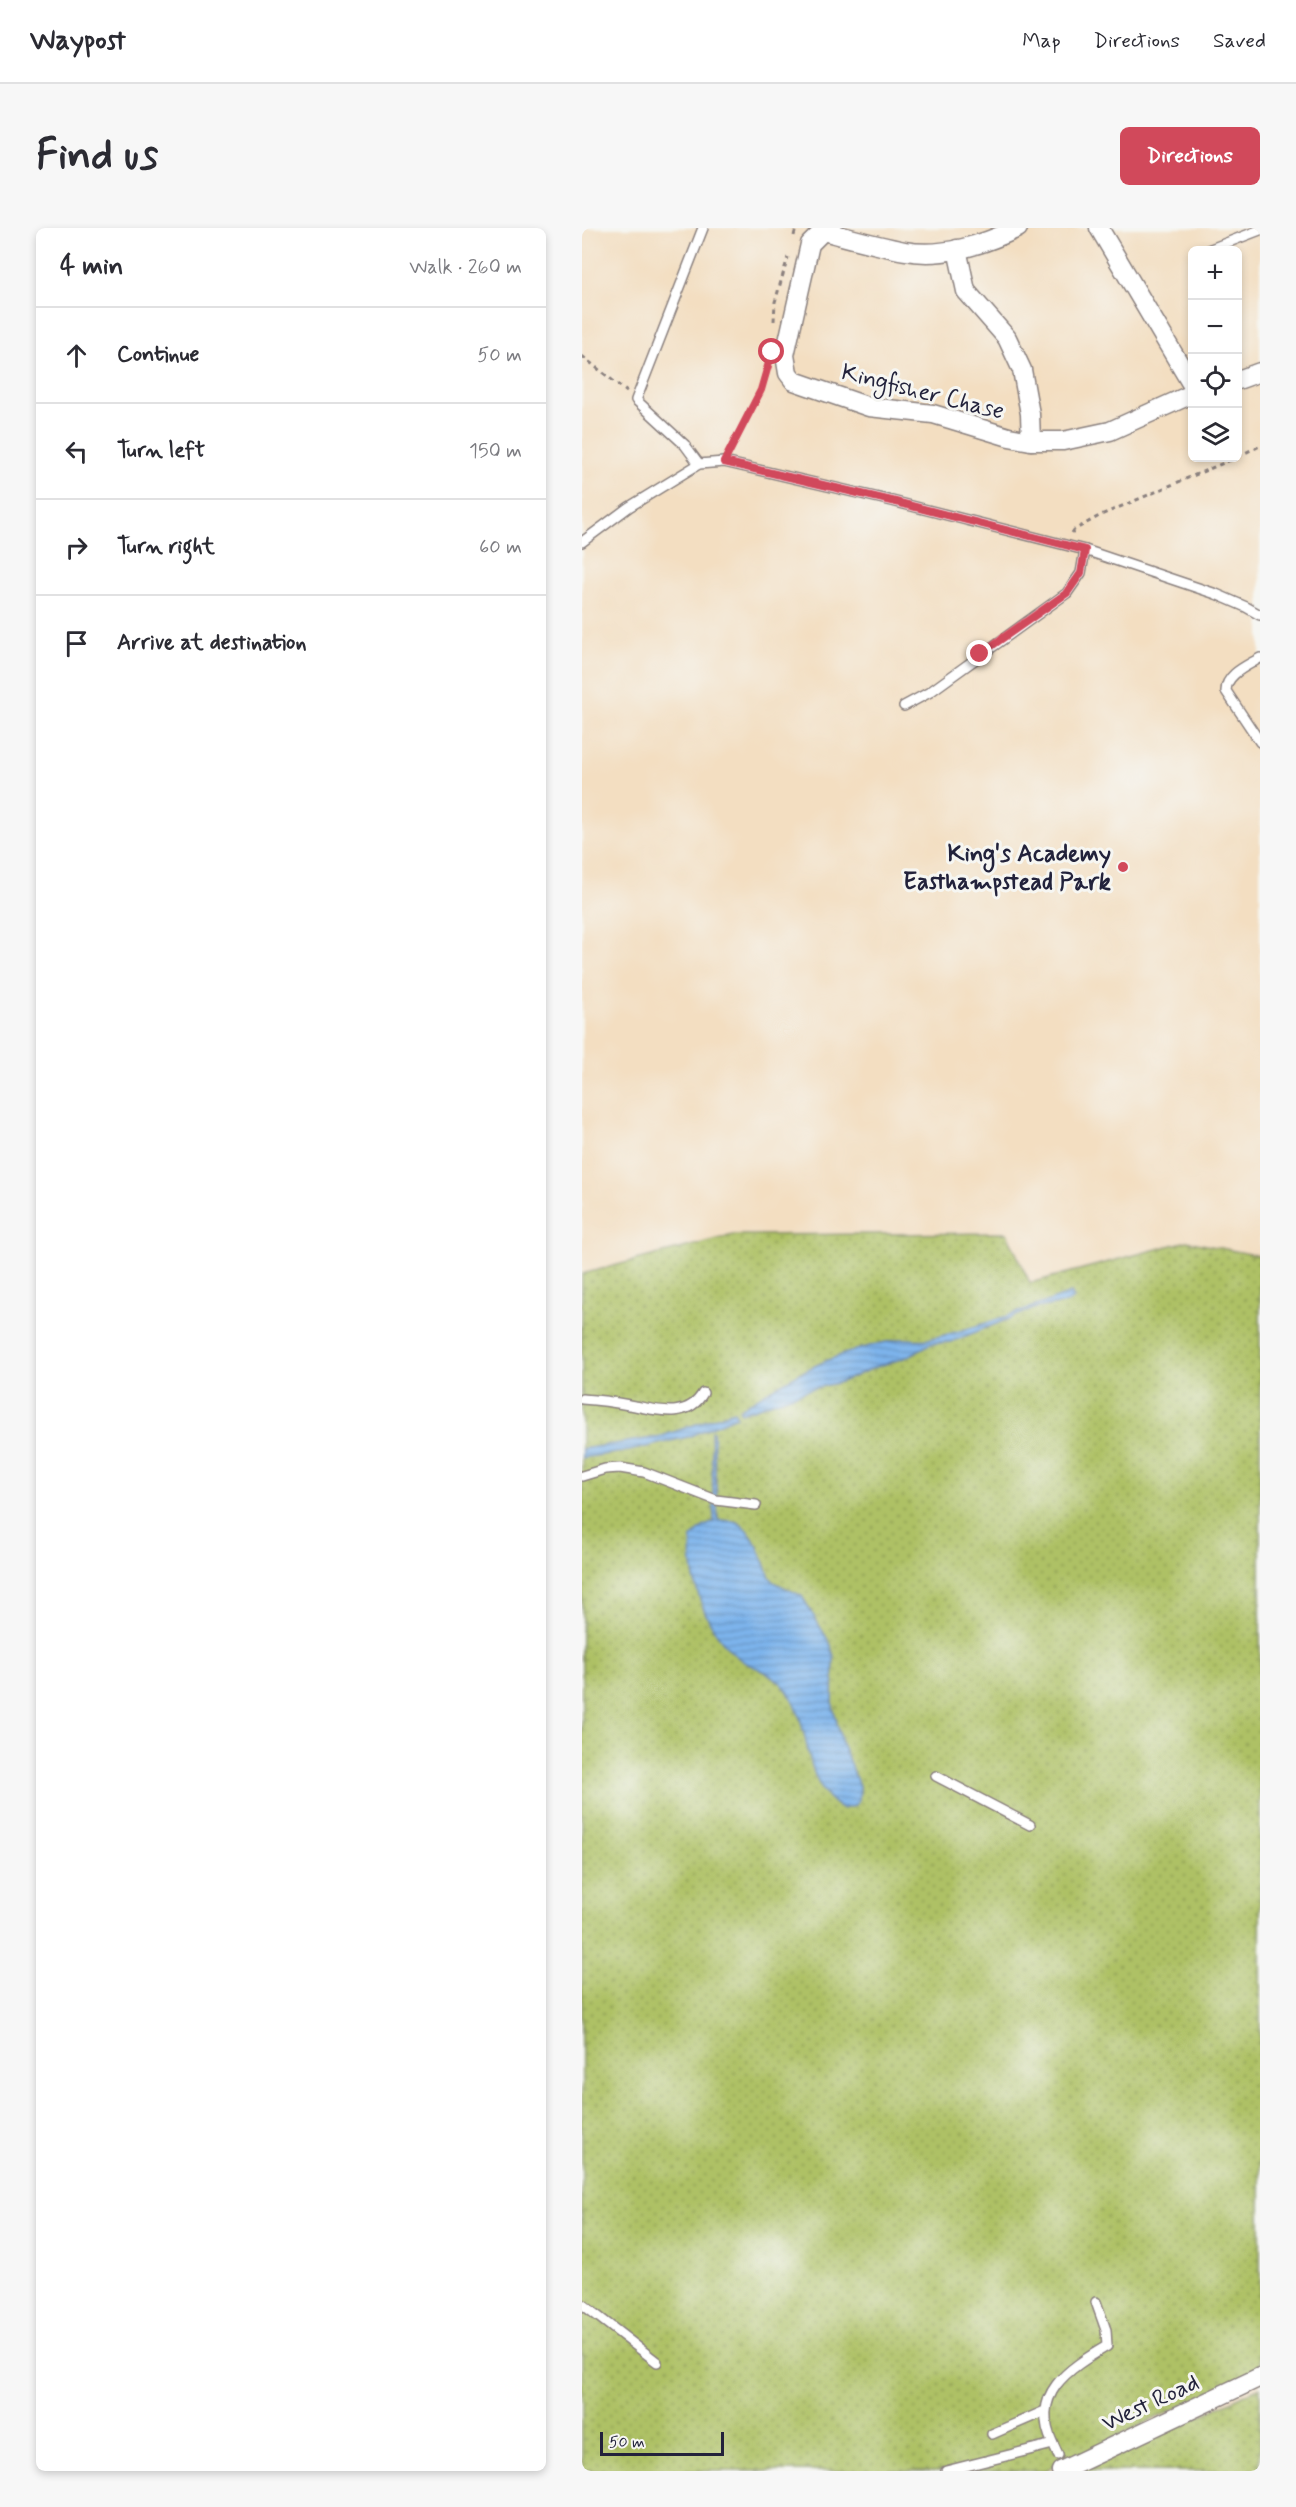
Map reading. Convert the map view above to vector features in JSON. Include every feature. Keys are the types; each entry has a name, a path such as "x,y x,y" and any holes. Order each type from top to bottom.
{"street":[{"name":"Kingfisher Chase","path":"1018,228 978,245 957,249 907,252 823,230 810,244 786,355 788,373 794,381 869,407 933,414 1008,437 1031,441 1063,441 1110,430 1188,396"},
{"path":"1099,228 1188,378"},
{"path":"957,249 966,291 1007,338 1018,362 1027,393 1031,441"},
{"path":"1242,379 1260,372"},
{"name":"West Road","path":"1059,2463 1260,2377"}],"lane":[{"path":"699,464 685,445 636,400 703,228"},
{"path":"1218,246 1260,230"},
{"path":"582,542 629,507 699,464 724,462 902,503 1085,550 1216,594 1260,615"},
{"path":"904,706 930,692 1067,593 1081,573 1085,550"},
{"path":"1260,658 1232,676 1226,684 1226,691 1260,742"},
{"path":"582,1399 665,1411 683,1410 690,1407 698,1401 702,1393"},
{"path":"582,1476 620,1467 644,1472 716,1500 756,1505"},
{"path":"936,1776 1030,1826"},
{"path":"1059,2463 1045,2424 1045,2411 1048,2398 1055,2385 1068,2371 1107,2346 1106,2330 1096,2302"},
{"path":"582,2304 657,2362"},
{"path":"992,2434 1045,2411"},
{"path":"946,2471 1053,2444"}],"path":[{"path":"793,238 796,228"},
{"path":"774,322 775,302 790,248"},
{"path":"582,356 636,400"},
{"path":"724,462 761,390 769,362"},
{"path":"1242,454 1260,446"},
{"path":"1065,546 1074,530 1101,515 1223,462"}],"green space":[{"path":"1007,1233 1030,1283 1187,1241 1260,1256 1260,2369 1044,2471 582,2471 582,1274 733,1235"},
{"path":"1260,2387 1260,2471 1078,2471 1123,2453"}],"water":[{"path":"1071,1293 1074,1298 1067,1303 1036,1308 951,1342 930,1344 907,1357 841,1382 811,1389 741,1413 739,1409 803,1372 844,1354 894,1340 924,1340 946,1335"},
{"path":"734,1411 737,1416 688,1437 629,1451 582,1458 582,1449 659,1437"},
{"path":"711,1431 713,1431 718,1520 730,1520 743,1526 758,1546 770,1577 774,1582 802,1596 831,1645 834,1657 833,1706 842,1744 860,1788 859,1800 854,1806 843,1809 830,1800 821,1788 810,1760 799,1714 787,1690 775,1678 743,1662 729,1649 709,1621 702,1604 696,1588 691,1553 692,1537 703,1527 714,1522"}],"place":[{"name":"King's Academy Easthampstead Park","path":"1123,867"}],"route":[{"path":"772,352 761,390 724,462 892,501 1085,550 1081,573 1067,593 980,654"}]}
